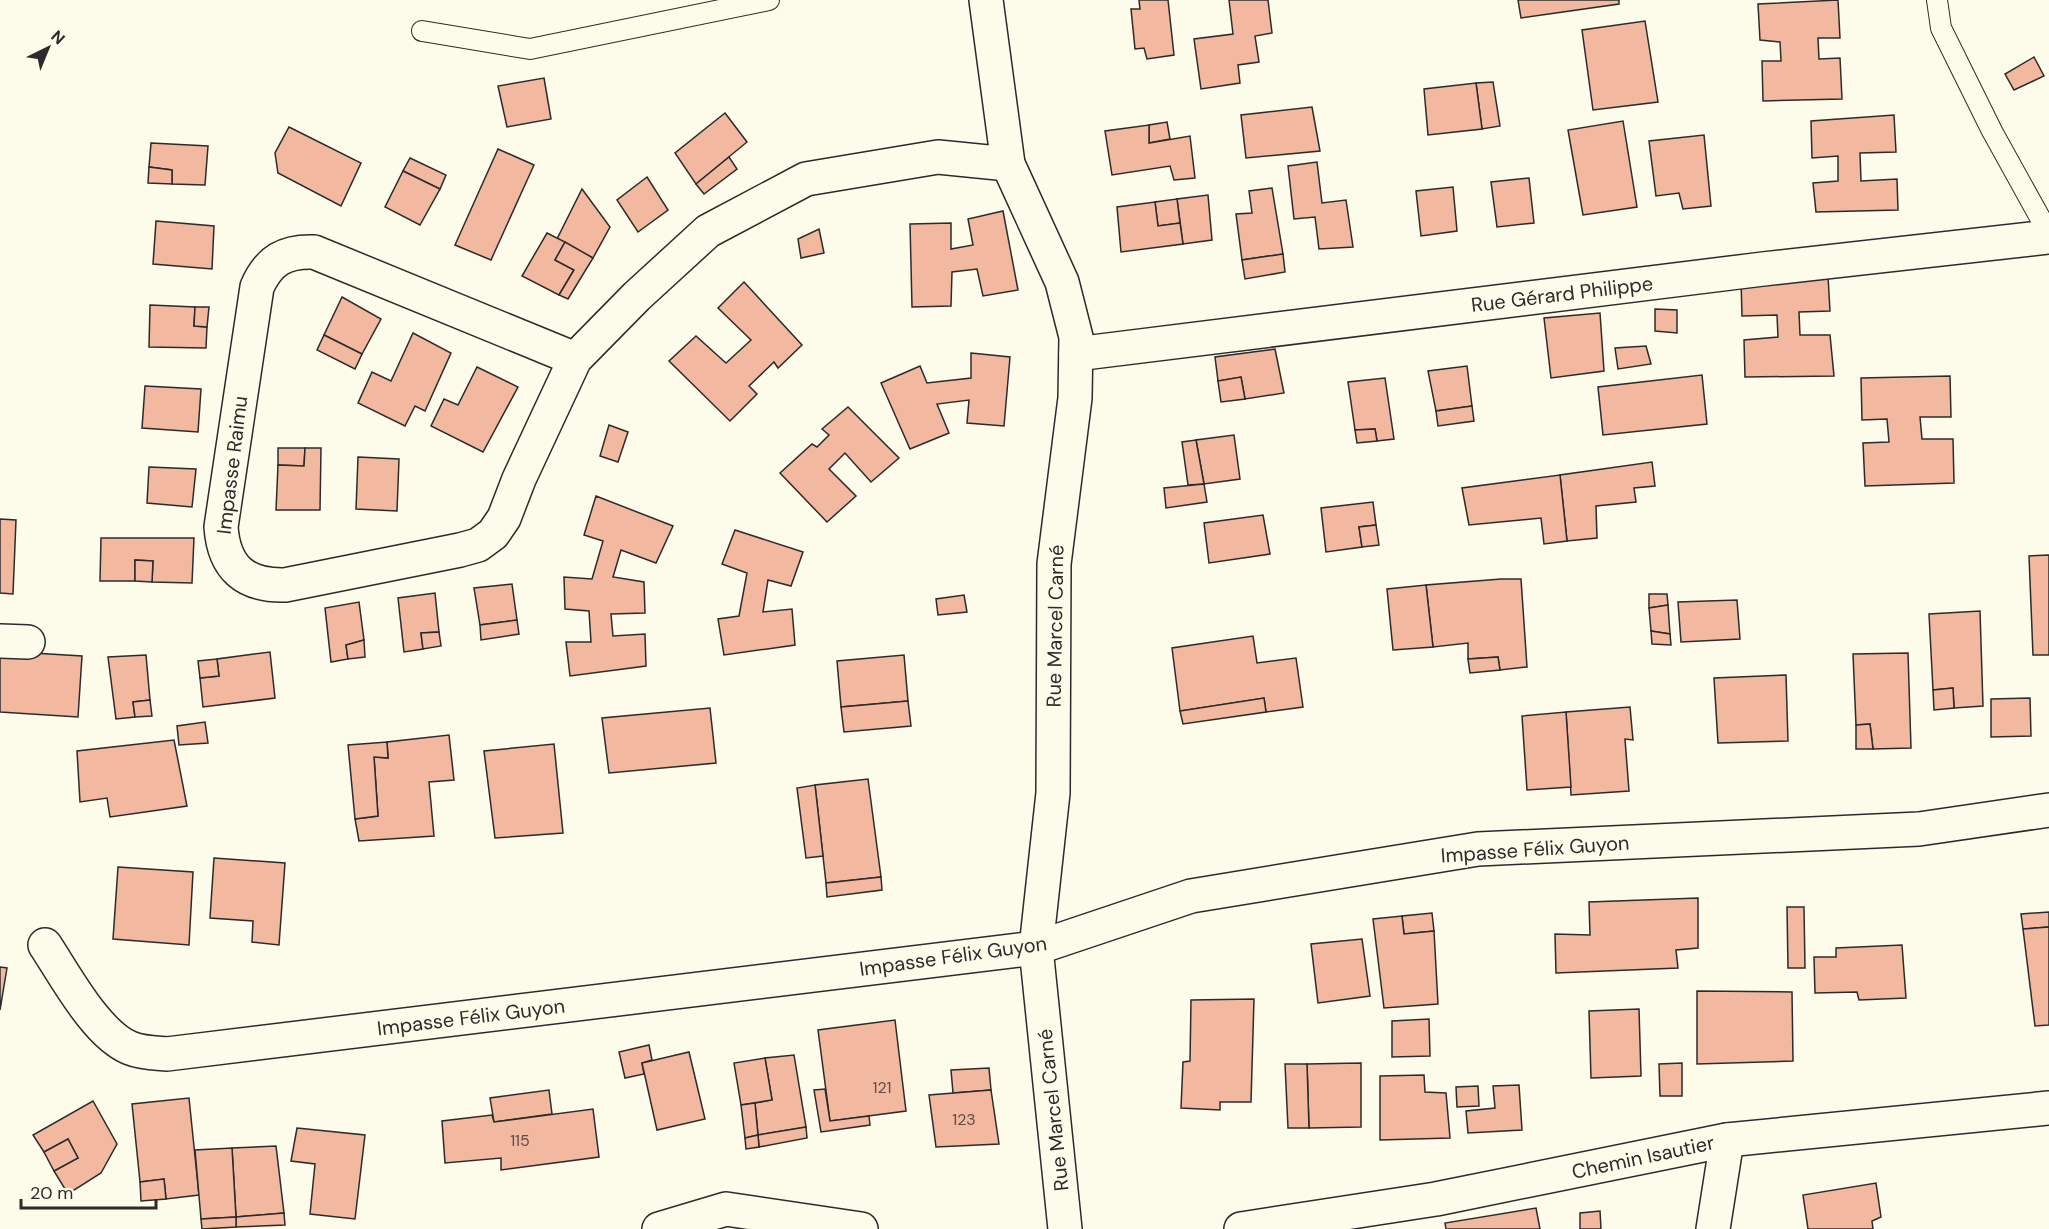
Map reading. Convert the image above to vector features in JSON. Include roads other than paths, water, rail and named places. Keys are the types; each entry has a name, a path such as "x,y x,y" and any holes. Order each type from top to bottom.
{"street":[{"name":"Rue Marcel Carné","path":"986,0 1008,164 1062,282 1076,337 1074,398 1053,564 1053,794 1036,948 1065,1229"},
{"name":"Impasse Raimu","path":"575,360 314,252 286,255 273,263 263,274 257,287 221,527 222,544 228,559 238,572 252,581 268,586 285,585 478,545 494,534 504,518 519,479 575,360 637,296 708,231 806,179 938,157 1008,164"},
{"name":"Rue Gérard Philippe","path":"1076,354 2049,236"},
{"name":"Impasse Félix Guyon","path":"45,945 93,1018 110,1034 129,1048 167,1054 1036,948 1191,896 1478,849 1919,829 2049,810"},
{"name":"Chemin Isautier","path":"1241,1229 1436,1199 1727,1140 2049,1108"},
{"path":"1713,1229 1727,1140"},
{"path":"659,1229 726,1209 861,1229"}],"lane":[{"path":"422,31 530,49 742,3 769,0"},
{"path":"1937,0 1941,28 1992,131 2049,236"}]}
